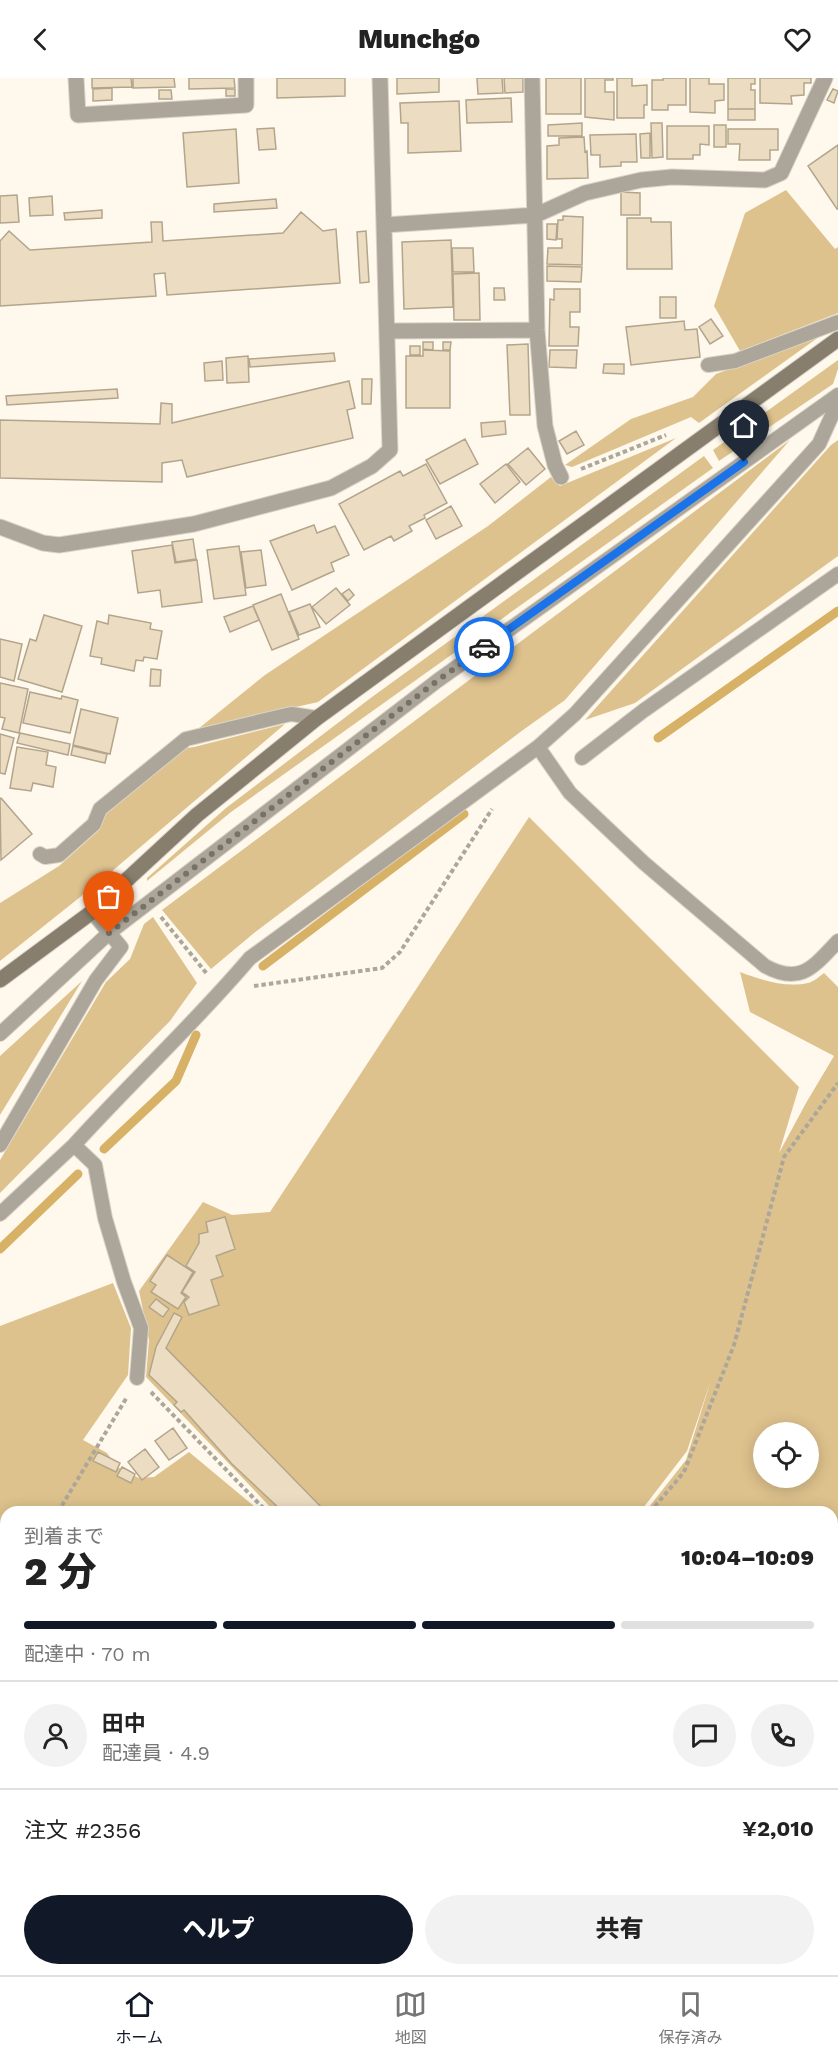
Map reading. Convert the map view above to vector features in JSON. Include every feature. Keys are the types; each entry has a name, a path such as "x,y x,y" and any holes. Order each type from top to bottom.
{"street":[{"path":"76,78 78,115 246,105 246,78"},
{"path":"0,527 43,543 59,545 194,524 330,488 372,466 390,450 380,78"},
{"path":"532,78 537,330 545,426 555,465 561,477"},
{"path":"384,225 536,214 585,193 640,180 672,177 765,180 781,173 825,78"},
{"path":"387,332 537,330"},
{"path":"0,980 92,912 196,815 317,718 838,339"}],"lane":[{"path":"708,365 735,361 838,322"},
{"path":"0,1035 109,933 437,681 838,394"},
{"path":"0,1214 74,1144 222,991 250,958 538,747 575,714 819,444 838,402"},
{"path":"582,758 643,711 838,574"},
{"path":"40,854 45,857 59,855 94,824 100,809 186,739 291,714 317,718"},
{"path":"538,747 570,793 645,863 765,966 775,972 800,974 815,966 838,941"},
{"path":"0,1145 96,980 121,948 92,912"},
{"path":"74,1144 95,1165 105,1218 124,1282 141,1328 137,1378"}],"path":[{"path":"149,903 222,991 382,968 400,952 493,808"},
{"path":"655,1506 684,1472 734,1345 784,1157 838,1083"},
{"path":"62,1506 137,1378 261,1506"}],"shaded area":[{"path":"786,190 835,249 838,247 838,313 740,351 714,306 745,213"},
{"path":"823,334 699,423 691,417 572,467 565,465 631,419 693,397 716,374"},
{"path":"838,360 838,369 833,384 719,461 713,450"},
{"path":"676,438 318,702 198,729 265,675 488,526 551,477 560,486"},
{"path":"790,440 565,700 254,933 211,969 162,910"},
{"path":"838,440 838,556 635,703 585,720 831,445"},
{"path":"704,456 713,468 231,812 147,881 147,878 226,808 372,697"},
{"path":"285,724 104,878 0,961 0,903 59,866 99,830 104,813 179,749"},
{"path":"529,817 799,1087 779,1153 834,1056 750,1012 740,972 791,985 810,982 824,973 838,987 838,1506 650,1506 686,1460 711,1380 687,1451 645,1506 269,1506 146,1377 149,1340 139,1291 203,1202 232,1215 270,1212"},
{"path":"153,917 197,983 170,1021 0,1193 0,1160 106,982 130,959 144,924"},
{"path":"82,981 0,1115 0,1056"},
{"path":"113,1283 131,1328 128,1375 83,1440 107,1453 117,1467 139,1478 154,1477 189,1452 254,1506 0,1506 0,1326"}],"building":[{"path":"92,78 131,78 132,87 92,88"},
{"path":"133,78 174,78 175,87 133,88"},
{"path":"189,78 234,78 235,88 189,89"},
{"path":"277,78 345,78 345,96 277,98"},
{"path":"397,78 439,78 439,92 397,94"},
{"path":"477,78 502,78 503,93 478,94"},
{"path":"504,78 523,78 523,92 505,93"},
{"path":"546,78 581,78 581,114 546,114"},
{"path":"585,78 613,78 613,80 605,80 605,92 614,92 614,120 585,117"},
{"path":"617,78 632,78 632,86 647,85 647,105 644,105 644,118 617,118"},
{"path":"663,78 686,78 686,105 668,105 668,110 652,110 652,80 663,80"},
{"path":"690,78 709,78 709,84 724,84 724,100 715,101 715,113 690,112"},
{"path":"728,78 755,78 755,84 751,84 751,90 755,90 755,109 728,109"},
{"path":"760,78 811,78 811,83 804,83 804,95 791,96 792,104 760,103"},
{"path":"112,88 112,100 93,101 93,89"},
{"path":"226,89 235,89 235,96 226,96"},
{"path":"833,89 838,91 834,103 827,100"},
{"path":"159,90 171,90 172,99 159,99"},
{"path":"511,98 512,122 467,123 466,100"},
{"path":"459,101 461,151 408,153 408,123 401,123 400,103"},
{"path":"728,109 755,109 755,120 728,120"},
{"path":"582,123 582,136 548,136 548,125"},
{"path":"651,123 662,123 663,157 652,158"},
{"path":"714,125 726,125 726,147 714,147"},
{"path":"667,126 709,126 709,145 700,144 700,155 693,155 693,159 667,159"},
{"path":"274,128 276,149 259,150 257,129"},
{"path":"236,129 239,183 187,187 183,133"},
{"path":"728,129 778,129 778,150 770,150 770,160 739,160 740,144 728,144"},
{"path":"650,133 650,158 641,158 640,134"},
{"path":"636,134 637,162 621,162 621,166 600,167 600,155 591,155 590,135"},
{"path":"584,137 588,178 547,179 547,146 559,145 559,138"},
{"path":"838,145 838,209 837,209 808,166"},
{"path":"621,192 640,193 640,215 621,215"},
{"path":"17,195 19,222 0,223 0,196"},
{"path":"52,196 53,215 30,216 29,198"},
{"path":"276,199 277,208 214,212 214,204"},
{"path":"102,210 102,218 65,220 64,213"},
{"path":"301,212 323,231 336,229 340,283 167,295 165,273 154,274 156,296 0,306 0,241 9,231 30,250 152,242 151,222 162,222 163,241 283,233"},
{"path":"563,216 583,217 582,265 547,264 548,248 562,248 562,239 557,239 558,220 563,220"},
{"path":"627,218 651,218 651,222 671,222 672,269 627,269"},
{"path":"547,224 557,224 556,240 547,239"},
{"path":"366,231 369,282 360,283 357,232"},
{"path":"451,240 453,307 404,309 402,242"},
{"path":"452,248 473,248 474,272 453,272"},
{"path":"547,266 582,267 581,282 547,281"},
{"path":"479,273 480,320 454,320 453,274"},
{"path":"494,288 504,288 505,300 494,300"},
{"path":"554,289 580,289 580,312 570,312 570,327 579,327 578,346 549,346 550,299 554,300"},
{"path":"660,297 676,297 676,318 660,318"},
{"path":"711,319 723,336 710,344 699,327"},
{"path":"684,321 685,330 697,329 700,357 631,365 626,327"},
{"path":"423,342 433,342 433,350 423,349"},
{"path":"443,342 451,342 450,350 443,350"},
{"path":"528,344 530,415 510,415 507,345"},
{"path":"410,346 420,346 420,355 410,355"},
{"path":"423,350 450,351 450,408 406,408 406,356 423,356"},
{"path":"550,350 577,350 576,368 549,367"},
{"path":"334,353 335,361 250,367 249,359"},
{"path":"248,356 249,382 227,383 226,358"},
{"path":"222,361 223,380 205,381 204,363"},
{"path":"604,364 624,364 624,374 603,373"},
{"path":"362,379 372,379 371,404 362,404"},
{"path":"349,381 355,408 347,410 353,438 187,477 182,460 162,463 162,482 0,478 0,420 160,424 161,403 172,404 172,423"},
{"path":"117,389 118,398 7,405 6,396"},
{"path":"505,421 506,434 482,437 481,423"},
{"path":"576,431 584,445 567,454 559,441"},
{"path":"465,439 478,464 440,484 426,460"},
{"path":"528,448 545,469 526,485 508,464"},
{"path":"426,464 447,503 409,526 412,531 394,541 391,536 364,550 339,504 400,471 403,476"},
{"path":"506,464 520,482 495,503 480,484"},
{"path":"451,506 462,526 436,539 426,520"},
{"path":"314,525 317,533 335,526 349,555 331,563 334,571 292,590 270,541"},
{"path":"193,539 196,559 176,562 172,542"},
{"path":"172,545 175,563 197,560 202,602 162,607 160,590 138,593 132,551"},
{"path":"239,546 246,595 214,599 207,550"},
{"path":"261,550 266,585 246,588 241,552"},
{"path":"336,588 350,605 326,624 312,607"},
{"path":"349,589 354,595 348,601 342,594"},
{"path":"281,594 299,639 272,650 253,605"},
{"path":"310,604 320,627 299,635 289,612"},
{"path":"253,606 259,620 230,632 224,617"},
{"path":"44,615 82,626 62,692 18,679 30,639 36,641"},
{"path":"109,615 151,623 150,629 162,631 157,659 144,657 143,661 136,660 134,671 101,664 102,658 90,656 97,621 108,624"},
{"path":"0,639 22,644 14,681 0,677"},
{"path":"151,669 161,670 160,686 150,686"},
{"path":"0,683 28,689 19,733 2,729 5,718 0,717"},
{"path":"30,692 61,699 62,696 78,700 70,733 23,723"},
{"path":"81,709 118,718 110,754 73,745"},
{"path":"20,733 70,744 68,755 17,743"},
{"path":"0,734 14,738 5,774 0,773"},
{"path":"73,746 107,754 105,763 71,755"},
{"path":"17,747 48,752 46,765 56,767 53,787 33,783 31,791 10,788"},
{"path":"0,799 32,834 1,860"},
{"path":"225,1217 235,1249 216,1256 223,1276 211,1280 219,1305 189,1315 184,1302 189,1297 182,1292 195,1272 186,1266 199,1243 199,1234 208,1232 206,1222"},
{"path":"167,1255 193,1272 181,1293 186,1297 178,1309 151,1292 156,1285 150,1281"},
{"path":"156,1299 169,1309 163,1317 149,1307"},
{"path":"174,1313 182,1317 166,1348 320,1506 277,1506 232,1464 184,1410 181,1412 174,1405 177,1402 149,1375 156,1347"},
{"path":"173,1428 187,1448 169,1460 155,1441"},
{"path":"145,1449 159,1467 142,1480 128,1462"},
{"path":"98,1452 120,1463 116,1472 93,1461"},
{"path":"122,1467 135,1474 131,1483 117,1476"}],"waterway":[{"path":"658,738 838,611"},
{"path":"263,966 464,814"},
{"path":"104,1149 176,1081 196,1035"},
{"path":"0,1249 78,1174"}],"way so far":[{"path":"109,933 484,647"}],"route":[{"path":"484,647 744,462"}]}
